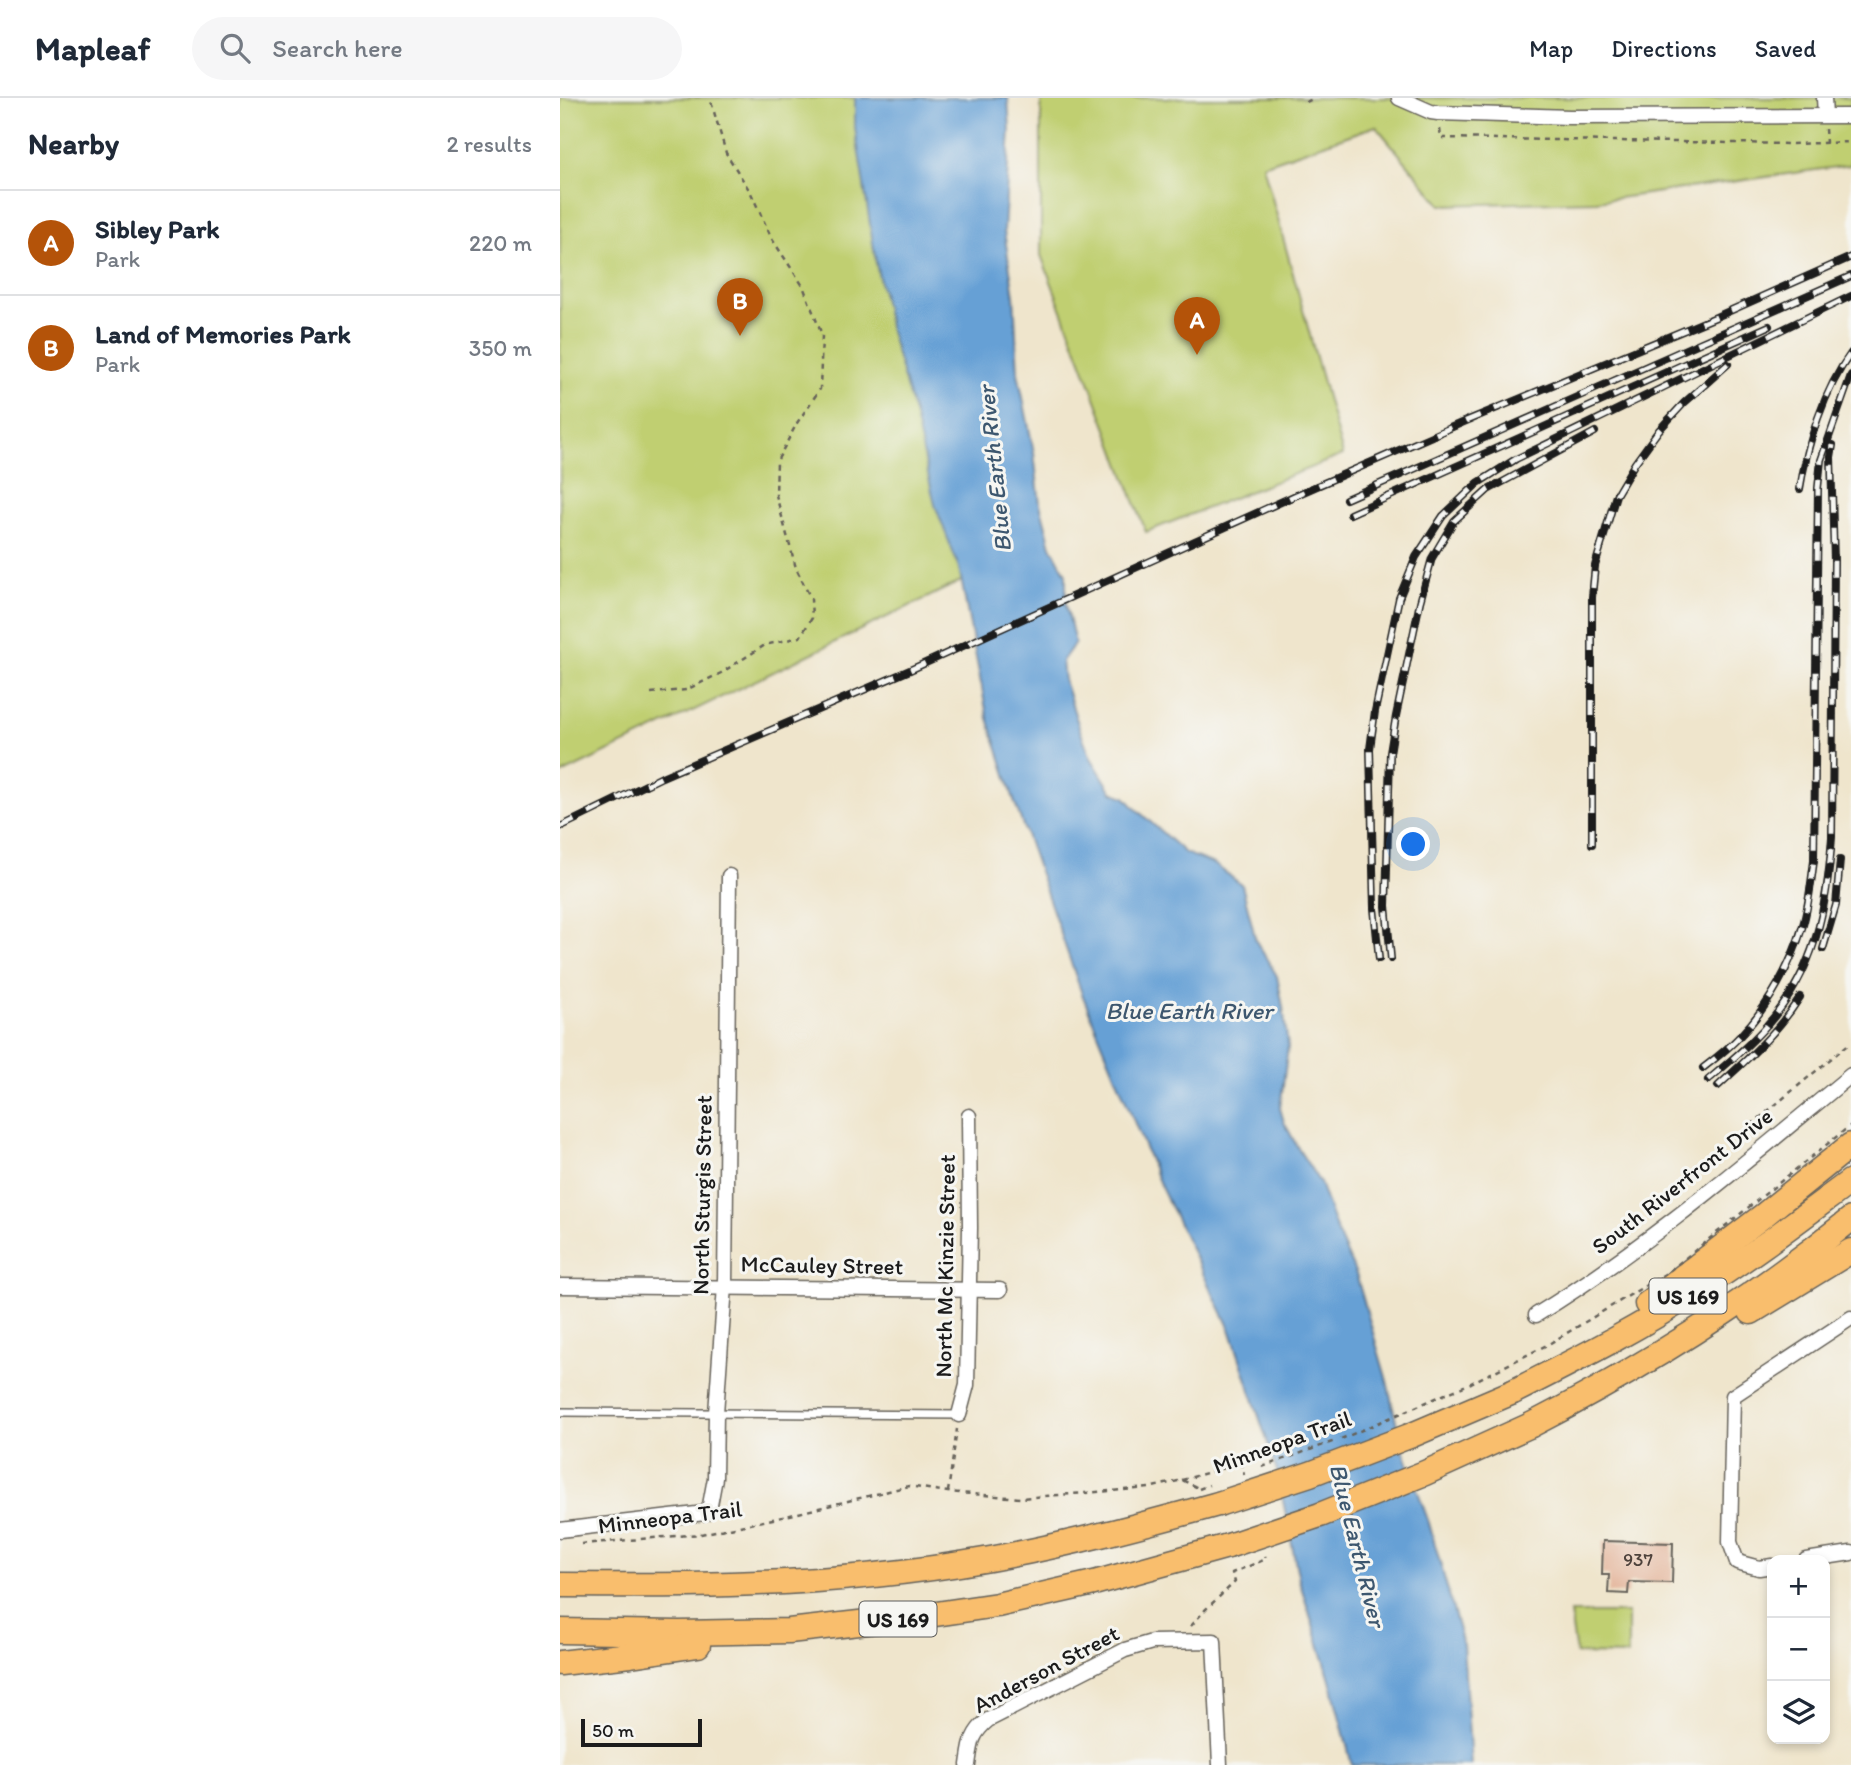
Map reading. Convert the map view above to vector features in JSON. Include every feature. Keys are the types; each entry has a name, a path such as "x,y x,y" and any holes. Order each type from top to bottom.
{"highway":[{"path":"1564,1366 1764,1215 1851,1145"},
{"name":"US 169","path":"560,1585 730,1584 835,1578 989,1559 1089,1539 1209,1492 1310,1474 1412,1435 1513,1392 1564,1366 1699,1290 1851,1181"},
{"name":"US 169","path":"560,1631 789,1631 916,1617 997,1605 1094,1583 1228,1546 1320,1515 1531,1425 1631,1371 1729,1309 1851,1219"},
{"path":"1631,1371 1745,1315 1851,1251"},
{"path":"560,1662 631,1655 789,1631"}],"street":[{"path":"1399,98 1438,113 1570,117 1851,116"},
{"path":"1825,98 1825,116"},
{"name":"North Sturgis Street","path":"560,1530 705,1513 710,1505 715,1478 716,1413 725,1286 729,876"},
{"name":"South Riverfront Drive","path":"1536,1315 1584,1286 1653,1236 1851,1075"},
{"name":"North Mc Kinzie Street","path":"959,1415 967,1385 969,1116"},
{"name":"McCauley Street","path":"560,1286 1000,1290"},
{"path":"1767,1567 1759,1568 1737,1562 1730,1542 1733,1396 1851,1318"},
{"path":"1830,1556 1851,1553"},
{"name":"Anderson Street","path":"968,1765 971,1740 978,1728 988,1720 1125,1650 1152,1643 1214,1641 1220,1765"}],"lane":[{"path":"560,1412 959,1415"}],"path":[{"path":"651,693 686,690 721,673 765,645 800,637 813,618 811,598 796,568 776,495 777,461 820,389 822,335 803,286 772,239 751,193 726,153 710,98"},
{"path":"1306,102 1315,98"},
{"path":"1438,113 1441,138 1791,144 1851,142"},
{"path":"1751,1125 1851,1042"},
{"name":"Minneopa Trail","path":"1262,1467 1338,1440 1471,1383 1547,1345 1668,1272 1851,1125"},
{"path":"948,1492 959,1415"},
{"path":"1182,1480 1241,1463"},
{"name":"Minneopa Trail","path":"1237,1475 1249,1471"},
{"name":"Minneopa Trail","path":"576,1545 701,1534 909,1486 1020,1498 1149,1488 1182,1480 1209,1492"},
{"path":"1205,1611 1235,1583 1232,1573 1266,1559"}],"green space":[{"path":"560,98 865,98 976,574 560,775"},
{"path":"1041,98 1851,98 1851,165 1597,201 1441,205 1376,126 1263,165 1343,455 1146,532 1041,255"},
{"path":"1570,1613 1628,1613 1628,1655 1576,1654"}],"water":[{"name":"Blue Earth River","path":"855,98 1008,98 1010,130 1004,231 1014,295 1018,373 1034,453 1040,504 1051,546 1066,574 1066,604 1075,643 1062,661 1064,680 1091,758 1112,792 1125,797 1185,853 1214,864 1242,885 1256,941 1277,976 1288,1047 1280,1108 1284,1122 1320,1183 1356,1274 1387,1381 1401,1443 1429,1523 1463,1645 1471,1765 1352,1765 1329,1676 1299,1580 1277,1471 1230,1329 1161,1187 1082,994 987,715 959,568 935,505 915,417 890,331 876,263 855,128"}],"building":[{"path":"1603,1541 1673,1543 1672,1583 1629,1582 1628,1594 1608,1593 1609,1575 1602,1575"}],"railway":[{"path":"560,827 662,777 910,670 1294,496 1851,257"},
{"path":"1346,499 1851,276"},
{"path":"1379,959 1374,908 1370,749 1375,711 1399,598 1416,557 1443,516 1478,483 1516,459 1851,296"},
{"path":"1350,514 1769,326"},
{"path":"1800,489 1818,418 1841,368 1851,353"},
{"path":"1592,844 1592,597 1595,566 1616,495 1635,463 1659,430 1684,403 1728,364"},
{"path":"1703,1068 1740,1036 1770,998 1792,955 1807,909 1814,861 1818,488 1821,460 1851,375"},
{"path":"1391,959 1386,906 1390,753 1420,602 1432,558 1454,521 1488,490 1595,432"},
{"path":"1708,1080 1754,1040 1784,1004 1808,960 1827,888 1832,837 1833,445"},
{"path":"1823,949 1836,905 1840,860"},
{"path":"1718,1086 1773,1033 1800,997"}],"place":[{"name":"Land of Memories Park","path":"740,336"},
{"name":"Sibley Park","path":"1197,355"}]}
